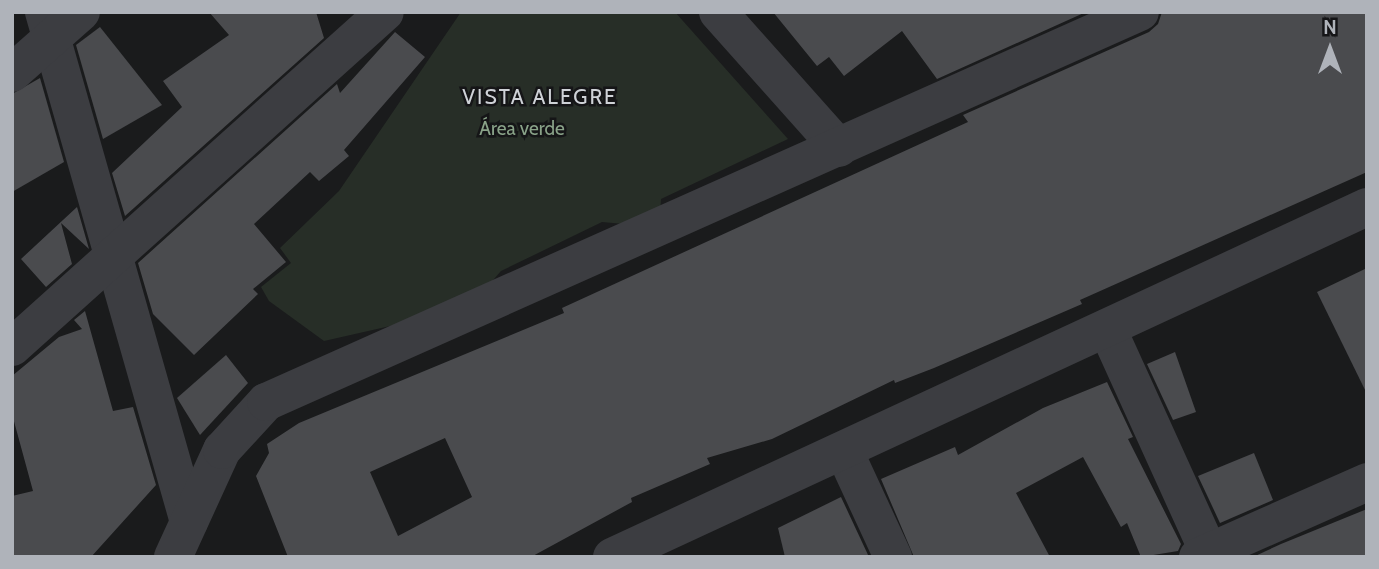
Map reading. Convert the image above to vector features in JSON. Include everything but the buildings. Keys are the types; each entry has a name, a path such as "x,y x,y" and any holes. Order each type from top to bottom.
{"street":[{"path":"12,73 48,25 80,12"},
{"path":"12,347 385,12"},
{"path":"718,12 839,148"},
{"path":"173,557 222,450 266,402 1140,12"},
{"path":"48,25 189,522"},
{"path":"612,557 1367,207"},
{"path":"1107,328 1206,555 1367,482"},
{"path":"844,451 893,557"}],"green space":[{"name":"Área verde","path":"461,12 675,12 788,139 661,199 660,214 624,224 602,222 501,271 480,295 452,312 324,341 269,301 261,287 291,263 280,248 339,191"}],"district":[{"name":"VISTA ALEGRE","path":"540,97"}]}
